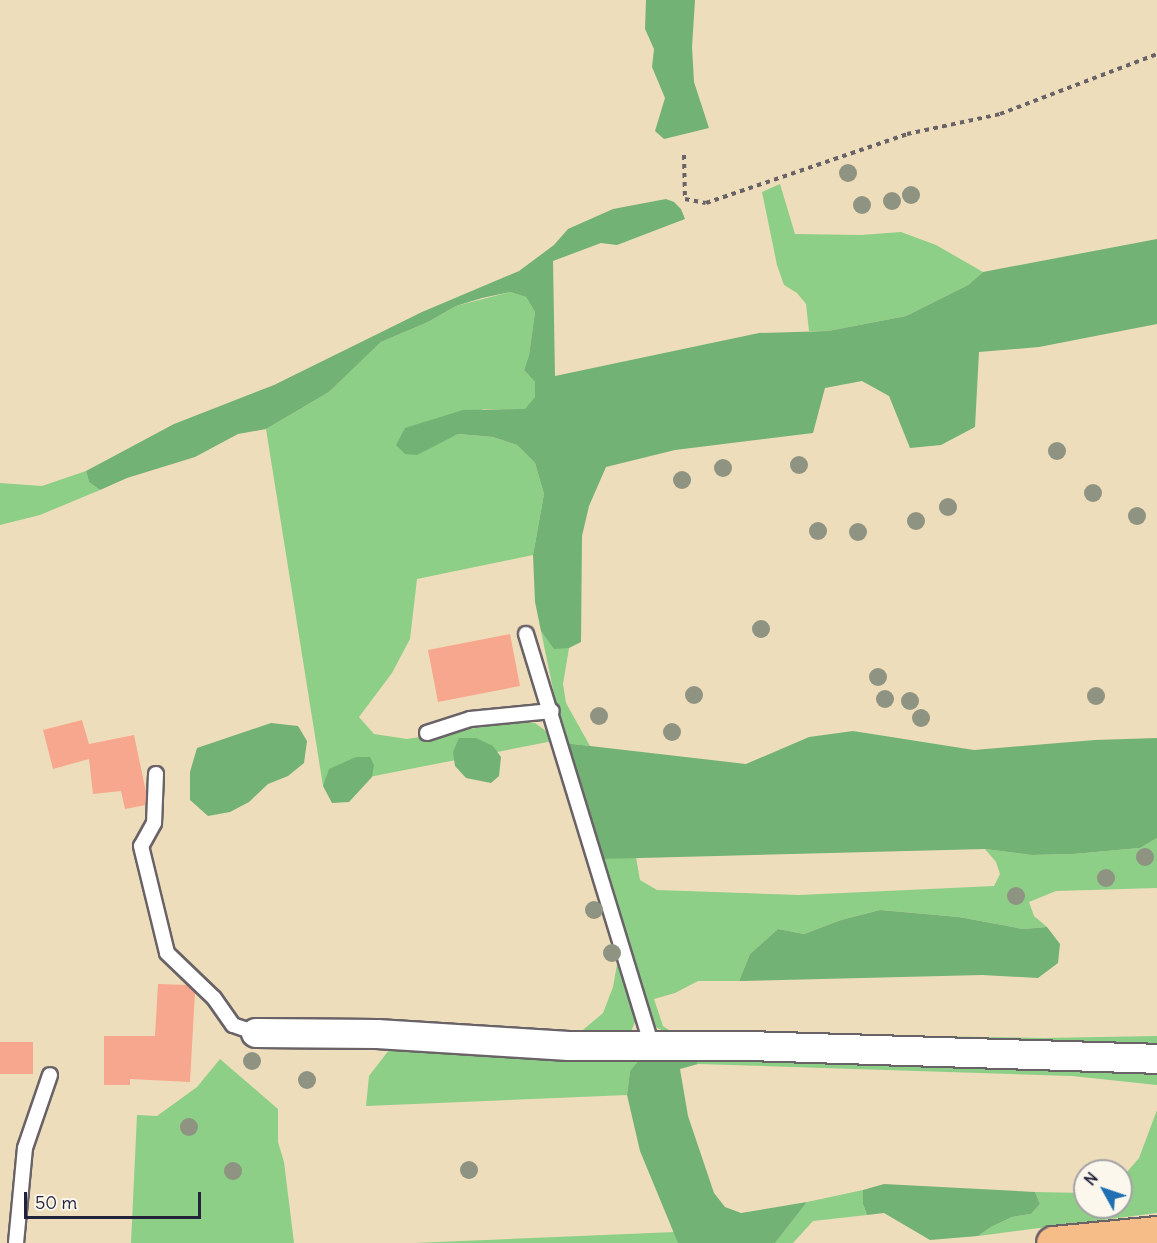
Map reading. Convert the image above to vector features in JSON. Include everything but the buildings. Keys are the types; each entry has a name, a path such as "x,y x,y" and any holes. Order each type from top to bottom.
{"main road":[{"path":"1053,1243 1157,1233"}],"street":[{"path":"256,1033 376,1034 569,1046 651,1044 1157,1059"}],"lane":[{"path":"526,634 552,711 651,1044"},
{"path":"427,733 470,719 552,711"},
{"path":"156,774 154,823 141,846 167,953 214,998 233,1025 256,1033"},
{"path":"16,1243 25,1148 50,1075"}],"path":[{"path":"684,155 685,199 706,203 907,134 1000,114 1157,54"}],"green space":[{"path":"646,0 695,0 692,47 694,82 709,128 664,139 655,131 665,98 652,67 654,49 645,29"},
{"path":"780,184 795,234 861,235 901,232 936,245 983,272 968,285 906,316 828,331 809,331 806,304 797,293 784,285 777,265 762,192"},
{"path":"666,199 674,202 681,209 685,219 617,245 601,243 553,261 555,376 759,333 828,331 906,316 968,285 983,272 1157,239 1157,324 1039,347 979,352 975,427 941,445 910,448 889,396 862,381 825,388 813,433 675,450 606,467 589,506 582,536 581,642 569,648 554,649 541,631 535,602 533,555 544,494 535,463 517,445 493,437 458,434 417,455 405,454 396,445 405,428 463,410 525,409 535,397 535,382 524,370 529,355 535,312 526,297 510,292 456,306 428,322 381,342 329,392 266,429 238,434 195,457 127,478 100,490 89,482 86,471 174,424 274,385 422,312 519,271 554,245 568,229 613,209"},
{"path":"510,292 526,297 535,312 529,355 524,370 535,382 535,397 525,410 483,409 438,443 458,434 493,437 517,445 535,463 544,494 533,555 417,579 410,639 392,673 359,717 374,734 407,739 513,722 535,723 558,740 323,786 266,429 329,392 381,342 428,322 456,306"},
{"path":"86,471 89,482 100,490 40,515 0,525 0,483 42,486"},
{"path":"541,631 554,648 569,648 563,684 566,703 590,746 564,743"},
{"path":"271,723 298,726 307,741 304,763 288,776 268,784 249,802 230,812 208,816 190,800 190,772 197,748"},
{"path":"853,731 974,750 1095,740 1157,738 1157,838 1140,848 1073,854 1032,855 985,849 602,859 564,743 746,764 809,737"},
{"path":"459,738 476,738 493,746 501,757 499,776 491,783 466,778 455,766 453,752"},
{"path":"356,757 370,757 374,765 372,777 349,802 332,803 323,786 329,769"},
{"path":"1157,838 1157,888 1056,891 1029,902 1034,916 1047,927 1023,929 959,917 880,910 841,920 804,934 778,929 750,954 739,981 698,981 675,993 654,999 663,1026 672,1032 1043,1038 1157,1036 1157,1050 670,1034 649,1024 602,859 636,857 640,880 657,890 799,895 994,886 1000,874 996,862 985,849 1032,855 1073,854 1140,848"},
{"path":"880,910 959,917 1023,929 1047,927 1060,944 1058,963 1038,978 982,975 739,981 750,954 778,929 804,934 841,920"},
{"path":"619,953 636,1019 631,1032 577,1035 603,1013 613,987"},
{"path":"405,1038 654,1050 630,1071 627,1095 366,1106 369,1076 389,1050"},
{"path":"691,1053 1157,1062 1157,1085 1072,1076 698,1064"},
{"path":"691,1053 698,1064 680,1069 688,1116 714,1193 725,1207 741,1213 807,1202 775,1243 678,1243 640,1151 627,1095 630,1071 642,1057"},
{"path":"220,1059 278,1109 278,1142 284,1162 294,1243 131,1243 137,1115 157,1116 197,1087"},
{"path":"1157,1110 1157,1213 1133,1216 1133,1165 1139,1158"},
{"path":"884,1184 1035,1192 1040,1204 1031,1214 1012,1217 978,1236 930,1240 884,1213 867,1215 863,1204 863,1190"},
{"path":"863,1190 863,1204 867,1215 813,1221 793,1243 775,1243 807,1202"},
{"path":"1035,1192 1073,1193 1073,1219 1110,1219 978,1236 1012,1217 1031,1214 1040,1204"},
{"path":"675,1232 678,1243 414,1243"}]}
